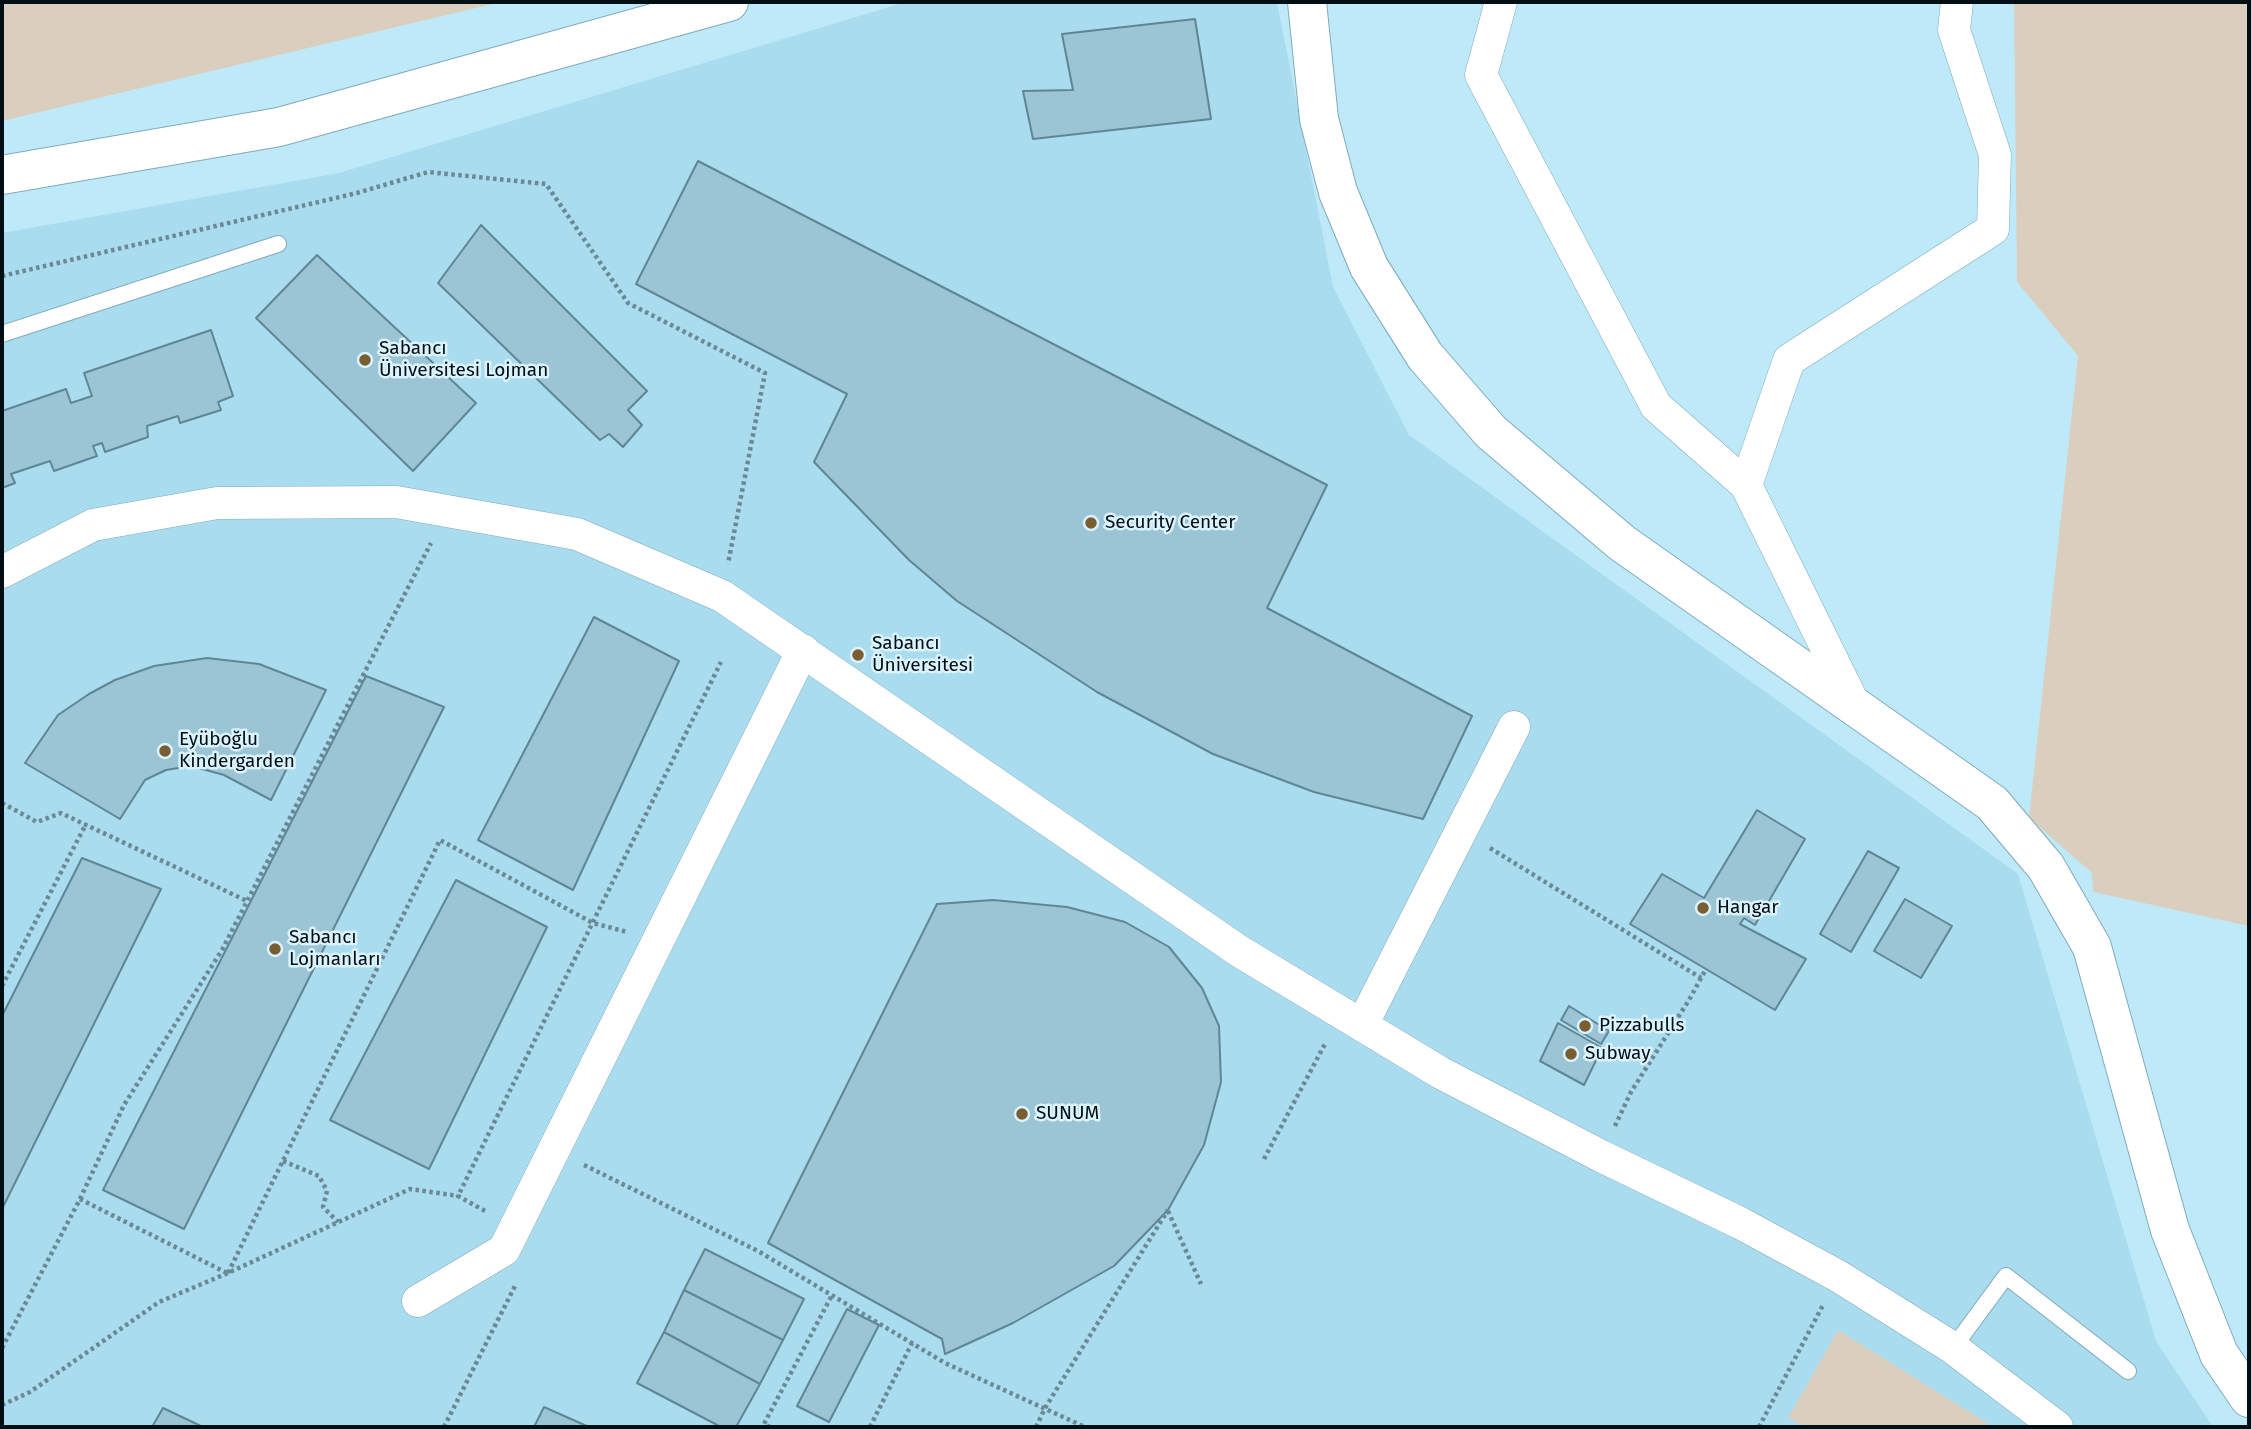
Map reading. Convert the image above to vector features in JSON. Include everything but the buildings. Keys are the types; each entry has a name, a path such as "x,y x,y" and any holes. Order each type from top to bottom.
{"street":[{"path":"2,174 279,127 729,2"},
{"path":"1307,2 1319,120 1338,192 1369,267 1425,356 1491,432 1622,543 1992,803 2046,867 2092,947 2170,1230 2219,1354 2249,1398"},
{"path":"1501,2 1482,75 1656,405 1746,485 1855,706"},
{"path":"1746,485 1789,360 1993,229 1995,155 1954,30 1957,2"},
{"path":"2,572 93,525 217,503 396,502 577,534 722,596 1239,951 1441,1073 1601,1156 1740,1223 1838,1276 1953,1348 2057,1427"},
{"path":"418,1301 504,1250 803,650"},
{"path":"1352,1019 1461,830 1514,727"}],"lane":[{"path":"2,334 278,244"},
{"path":"1953,1348 2006,1276 2129,1371"}],"path":[{"path":"2,276 357,193 428,172 546,184 628,303 765,373 722,596"},
{"path":"2,1348 80,1199 124,1105 222,950 448,511"},
{"path":"458,1196 721,662"},
{"path":"2,803 37,822 61,813 247,901"},
{"path":"2,986 86,824"},
{"path":"1461,830 1701,978"},
{"path":"228,1273 440,840 593,923"},
{"path":"1630,1092 1706,969"},
{"path":"1264,1158 1352,1019"},
{"path":"283,1161 319,1176 327,1191 323,1207 338,1222"},
{"path":"576,1161 758,1251 945,1363 1085,1427"},
{"path":"2,1405 30,1392 159,1303 410,1189 458,1196 514,1228"},
{"path":"80,1199 228,1273"},
{"path":"1036,1427 1045,1408 1168,1210 1201,1284"},
{"path":"444,1427 521,1273"},
{"path":"1759,1427 1838,1276"},
{"path":"770,1427 764,1424 832,1295"},
{"path":"870,1427 912,1343"}],"shaded area":[{"path":"2,2 501,2 2,121"},
{"name":"Sabancı Üniversitesi","path":"906,2 1277,2 1333,287 1409,435 2018,874 2156,1341 2213,1427 2,1427 2,233 339,173"},
{"path":"2014,2 2249,2 2249,926 2093,892 2092,873 2029,818 2078,356 2017,282"},
{"path":"1838,1330 1994,1427 1805,1427 1788,1418"}],"place":[{"name":"Sabancı Üniversitesi Lojman","path":"365,360"},
{"name":"Security Center","path":"1091,523"},
{"name":"Sabancı Üniversitesi","path":"858,655"},
{"name":"Eyüboğlu Kindergarden","path":"165,751"},
{"name":"Hangar","path":"1703,908"},
{"name":"Sabancı Lojmanları","path":"275,949"},
{"name":"Pizzabulls","path":"1585,1026"},
{"name":"Subway","path":"1571,1054"},
{"name":"SUNUM","path":"1022,1114"}]}
